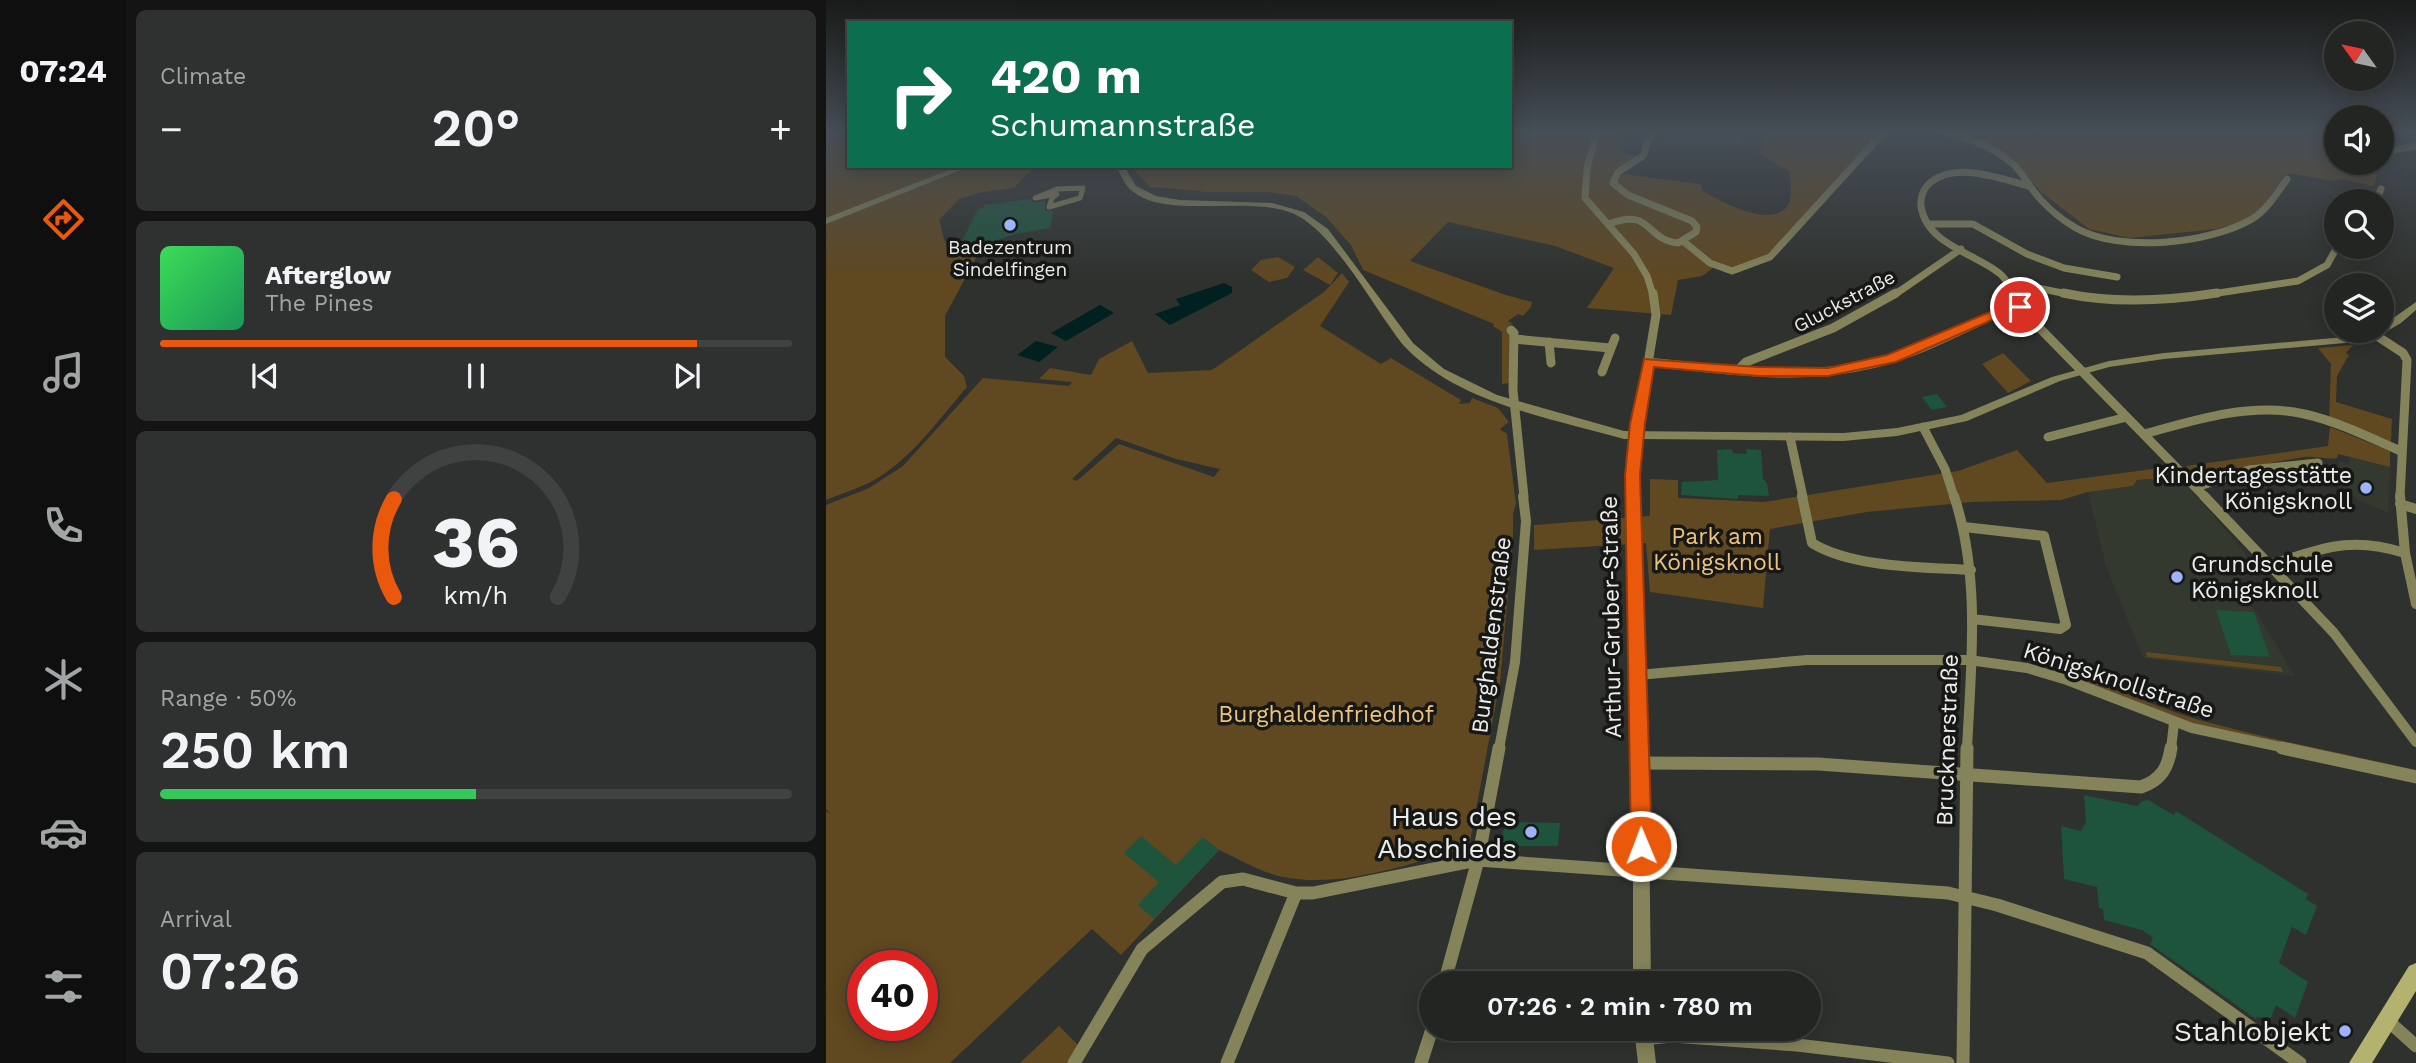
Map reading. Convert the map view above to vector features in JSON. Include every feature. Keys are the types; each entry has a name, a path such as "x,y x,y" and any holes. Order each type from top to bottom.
{"main road":[{"path":"2360,1063 2416,973"}],"street":[{"path":"826,220 926,182"},
{"path":"1126,182 1133,190 1157,200 1191,204 1259,202 1308,217 1325,231 1386,316 1420,355 1456,381 1516,407 1618,434 1843,438 1923,428 1973,414 2081,370 2150,357 2330,343"},
{"name":"Arthur-Gruber-Straße","path":"1585,182 1584,193 1587,202 1639,259 1656,296 1656,315 1636,436 1633,538 1638,675 1642,971"},
{"path":"1614,182 1628,195 1692,221 1697,227 1696,232 1683,241"},
{"path":"1609,224 1632,218 1641,221 1659,237 1683,241 1710,263 1732,271 1767,258 1838,182"},
{"path":"1934,182 1925,188 1921,202 1935,233 1989,266 2008,282 2020,307 2272,564 2334,633 2416,742"},
{"path":"2010,182 2029,187"},
{"path":"2026,182 2051,209 2079,230 2105,239 2135,242 2189,238 2233,228 2262,211 2285,182"},
{"path":"1083,188 1080,198 1049,208 1052,198 1057,194 1035,197 1058,189 1083,188"},
{"path":"1929,224 1973,224 2027,254 2064,268 2117,277"},
{"name":"Gluckstraße","path":"1738,370 1742,364 1803,342 1845,322 1892,296 1961,249"},
{"path":"2008,282 2092,299 2172,300 2298,281 2327,265 2330,259"},
{"path":"2394,324 2416,305"},
{"path":"1648,362 1809,373 1874,364 2006,309 2020,307"},
{"name":"Burghaldenstraße","path":"1448,971 1478,860 1515,662 1526,521 1513,390 1513,334 1549,342"},
{"path":"1602,372 1615,338"},
{"path":"1551,363 1549,342 1610,348"},
{"path":"2387,343 2405,355 2400,504 2404,553 2416,604"},
{"path":"2405,378 2416,382"},
{"path":"2144,433 2228,414 2287,411 2318,419 2401,451"},
{"path":"2048,437 2127,416"},
{"name":"Brucknerstraße","path":"1923,428 1942,460 1964,527 1971,570 1972,619 1962,896 1962,1063"},
{"path":"1790,437 1812,543 1816,548 1822,552 1860,559 1971,570"},
{"path":"2196,486 2249,470 2318,463"},
{"path":"2400,504 2416,509"},
{"path":"1964,527 2044,536 2048,540 2066,625 2060,629 1972,619"},
{"path":"2272,564 2348,542 2372,543 2404,553"},
{"name":"Königsknollstraße","path":"1638,675 1807,660 1969,660 2027,668 2067,680 2174,723 2416,777"},
{"path":"1639,763 1818,764 2141,787 2152,785 2165,773 2174,723"},
{"path":"1074,1063 1126,981 1142,949 1222,882 1243,879 1296,893 1367,884 1478,860 1879,886 1962,896 2147,953 2294,1061"},
{"path":"1227,1063 1296,893"},
{"path":"2386,1018 2416,1046"},
{"path":"1421,1063 1429,1041"},
{"path":"1644,1041 1647,1063"},
{"path":"1741,1041 1948,1063"}],"shaded area":[{"name":"Kindertagesstätte Königsknoll","path":"2350,457 2390,467 2388,513 2357,499 2329,475 2330,470 2334,472 2340,461 2349,464"},
{"name":"Grundschule Königsknoll","path":"2137,480 2186,484 2242,549 2256,574 2229,581 2257,613 2295,676 2143,658 2106,566 2088,492 2133,486"}],"green space":[{"path":"826,182 1020,182 1014,188 982,192 959,199 939,220 946,244 953,252 977,256 945,316 945,357 964,376 967,387 902,460 870,482 826,500"},
{"path":"1145,182 1682,182 1701,184 1702,190 1720,201 1746,211 1771,215 1781,212 1788,205 1790,182 1835,182 1768,255 1737,268 1714,267 1702,276 1678,280 1671,315 1587,308 1614,268 1555,246 1448,222 1410,261 1532,302 1523,316 1518,314 1508,321 1513,324 1507,326 1511,337 1509,383 1502,384 1502,332 1493,326 1494,324 1363,270 1351,245 1326,217 1296,196 1268,192 1208,192 1151,187"},
{"path":"2032,182 2280,182 2263,206 2243,222 2216,229 2130,238 2089,229 2040,191"},
{"path":"2353,182 2375,182 2374,186"},
{"path":"1278,257 1295,267 1287,278 1269,282 1251,270 1261,260"},
{"path":"1318,257 1338,273 1330,285 1303,270"},
{"name":"Burghaldenfriedhof","path":"1342,273 1349,282 1320,326 1381,364 1391,358 1461,400 1459,404 1470,403 1472,398 1498,408 1509,422 1500,429 1507,434 1516,504 1500,682 1469,847 1377,873 1330,880 1306,880 1275,875 1219,850 1121,955 1092,929 950,1063 826,1063 826,811 831,814 826,809 826,505 869,488 903,466 983,378 1069,386 1072,382 1039,379 1050,368 1091,375 1099,359 1132,341 1148,373 1212,370 1324,292","holes":["1116,438 1176,459 1220,469 1214,477 1119,444 1077,481 1072,479"]},
{"path":"2353,345 2346,353 2349,355 2337,376 2336,402 2392,419 2391,442 2329,421 2331,364 2318,348"},
{"path":"2003,353 2031,381 2008,393 1982,364"},
{"path":"2330,427 2390,451 2390,467 2338,454 2337,458 2304,457 2279,461 2200,481 2186,466 2328,446"},
{"name":"Park am Königsknoll","path":"2017,450 2047,483 2160,468 2186,484 2137,480 2133,486 2088,492 2061,500 1972,502 1867,512 1770,529 1763,608 1650,592 1646,543 1534,550 1534,525 1650,516 1650,479 1678,480 1678,498 1764,502 1958,471"},
{"path":"2146,652 2281,667 2283,672 2147,657"},
{"path":"2050,670 2090,681 2207,722 2416,770 2416,773 2206,727"},
{"path":"1059,1026 1080,1047 1070,1063 1020,1063"}],"water":[{"path":"1224,283 1232,287 1232,293 1170,325 1155,314 1180,305 1176,299"},
{"path":"1100,305 1114,313 1066,341 1051,333"},
{"path":"1036,341 1058,347 1039,362 1017,355"}],"building":[{"name":"Badezentrum Sindelfingen","path":"1030,199 1034,203 1045,201 1045,210 1053,211 1050,228 1016,234 956,253 978,209 984,205"},
{"path":"1937,394 1947,407 1932,410 1922,397"},
{"path":"1732,449 1733,453 1747,454 1746,449 1761,450 1763,479 1767,483 1769,496 1738,495 1738,499 1681,495 1682,482 1718,480 1717,450"},
{"path":"2216,610 2254,612 2270,657 2231,655"},
{"path":"2084,795 2137,806 2148,800 2174,815 2176,811 2308,894 2306,899 2317,906 2306,935 2292,927 2279,963 2308,982 2295,1018 2276,1005 2271,1018 2256,1019 2150,944 2153,938 2142,930 2104,920 2103,909 2099,908 2097,887 2064,879 2061,826 2081,831 2086,822"},
{"name":"Haus des Abschieds","path":"1506,822 1560,823 1558,846 1507,846 1507,843 1503,843 1502,835"},
{"path":"1141,836 1176,865 1203,837 1219,850 1154,919 1138,905 1159,882 1124,853"}],"place":[{"name":"Badezentrum Sindelfingen","path":"1010,225"},
{"name":"Kindertagesstätte Königsknoll","path":"2366,488"},
{"name":"Grundschule Königsknoll","path":"2177,577"},
{"name":"Haus des Abschieds","path":"1531,832"},
{"name":"Stahlobjekt","path":"2345,1031"}],"route":[{"path":"1641,846 1633,475 1637,424 1648,362 1758,372 1828,372 1891,359 2006,309 2020,307"}]}
